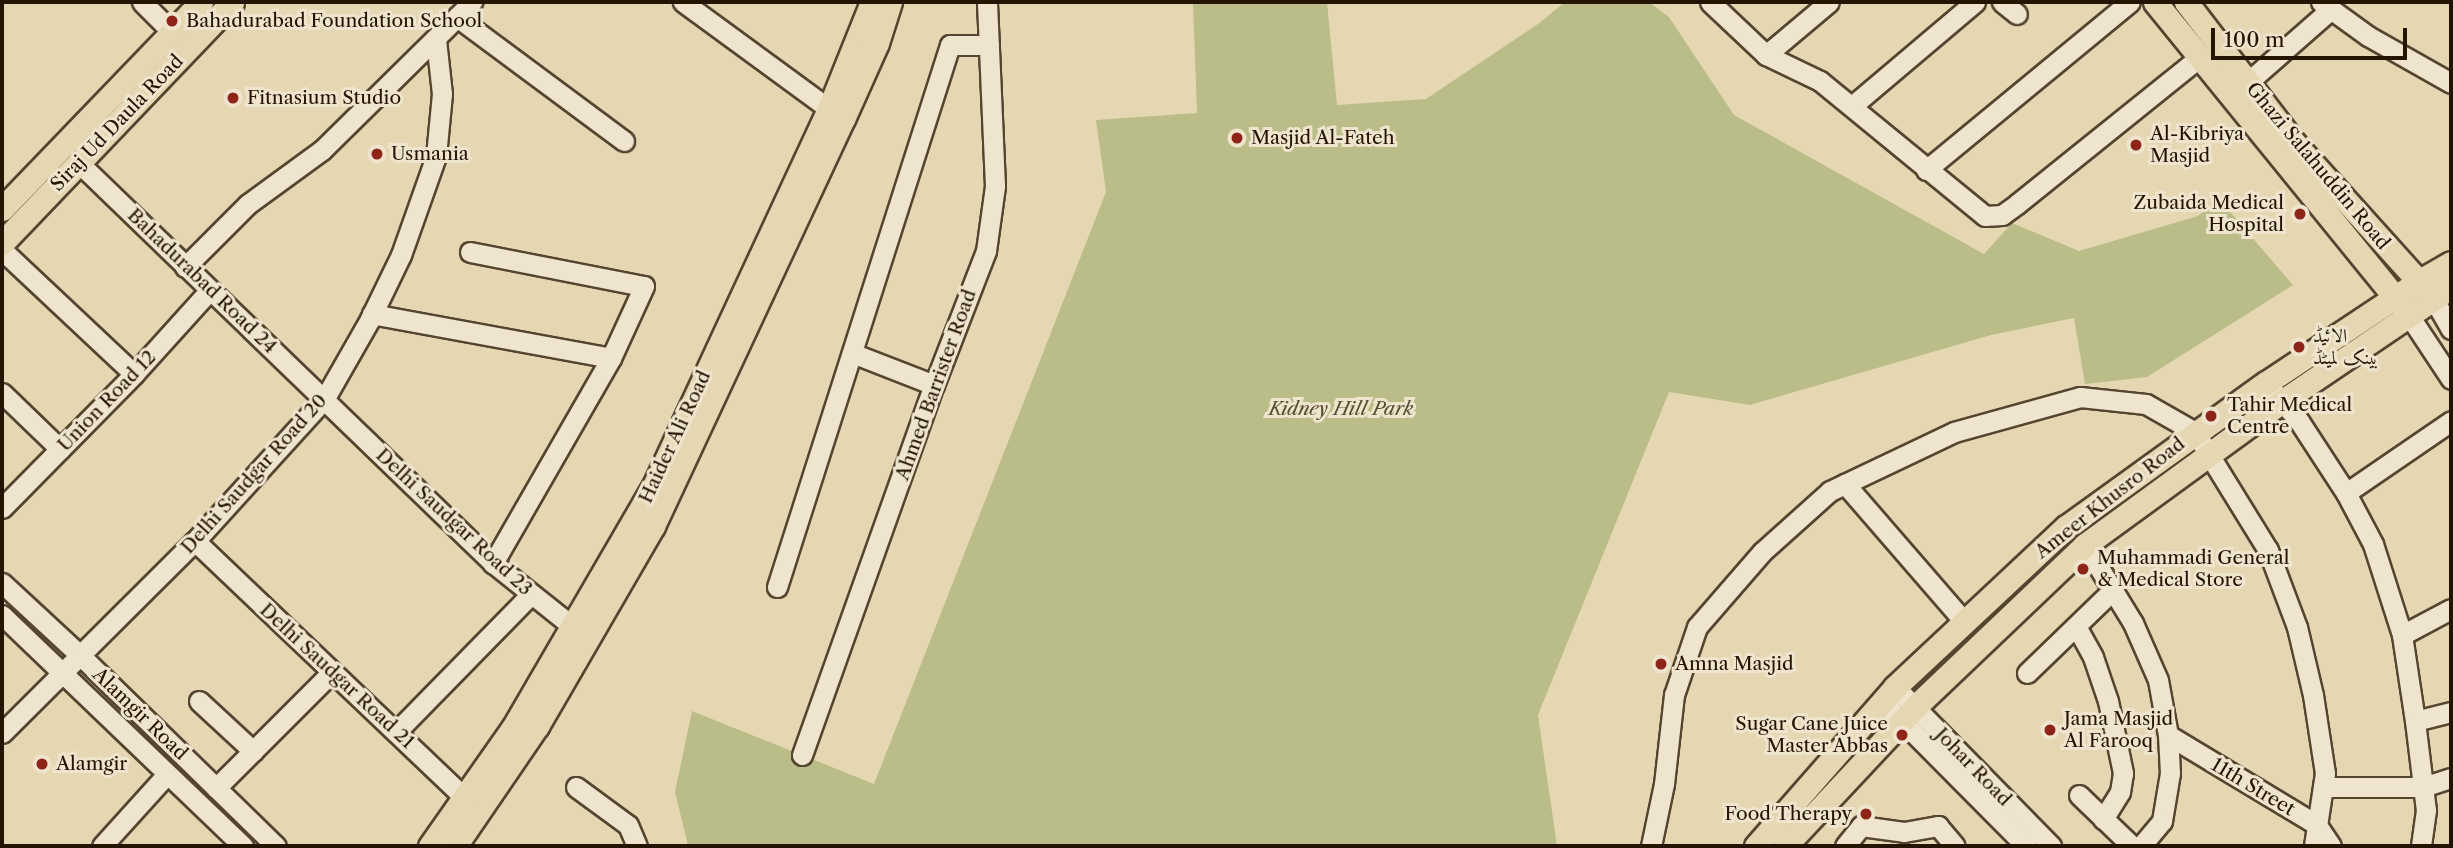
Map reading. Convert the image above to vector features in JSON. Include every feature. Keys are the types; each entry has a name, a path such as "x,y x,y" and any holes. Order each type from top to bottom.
{"main road":[{"name":"Siraj Ud Daula Road","path":"2,209 201,2"},
{"name":"Siraj Ud Daula Road","path":"2,243 232,2"},
{"name":"Haider Ali Road","path":"836,114 872,2"},
{"name":"Haider Ali Road","path":"430,846 472,805 537,726 581,634 653,526 836,114 877,43 890,2"},
{"name":"Ghazi Salahuddin Road","path":"2155,2 2402,305"},
{"name":"Ghazi Salahuddin Road","path":"2186,2 2294,143 2434,289"},
{"path":"20,190 38,206"},
{"name":"Ameer Khusro Road","path":"1756,846 1889,694 1963,620 2066,527 2266,383 2434,289 2451,263"},
{"name":"Ameer Khusro Road","path":"1785,846 1908,714 2085,545 2284,400 2402,305"},
{"name":"Haider Ali Road","path":"455,846 472,805"}],"street":[{"path":"142,2 172,32"},
{"path":"185,267 247,204 322,150 472,2"},
{"path":"683,2 836,114"},
{"name":"Ahmed Barrister Road","path":"802,755 934,384 986,251 995,186 987,2"},
{"path":"1710,2 1766,55 1819,81 1985,216 2002,215 2201,56"},
{"path":"1766,55 1829,2"},
{"path":"1852,106 1975,2"},
{"path":"1926,170 2130,2"},
{"path":"2248,82 2326,5 2368,36 2451,83"},
{"path":"457,17 624,141"},
{"name":"Delhi Saudgar Road 20","path":"2,733 62,673 82,657 195,541 325,398 401,255 436,156 442,93 436,40"},
{"path":"777,587 950,45 989,45"},
{"name":"Bahadurabad Road 24","path":"79,163 209,291 325,398"},
{"path":"2,250 134,374"},
{"path":"470,252 644,286 611,358 493,564"},
{"name":"Ghazi Salahuddin Road","path":"2434,289 2451,329"},
{"name":"Union Road 12","path":"2,508 134,374 209,291"},
{"name":"Ghazi Salahuddin Road","path":"2402,305 2451,379"},
{"path":"372,314 611,358"},
{"path":"852,353 934,384"},
{"path":"2266,383 2284,400 2346,493 2373,544 2402,635 2426,810 2421,846"},
{"path":"2,393 60,449"},
{"path":"1651,846 1664,784 1674,695 1697,627 1762,552 1830,491 1954,432 2080,397 2146,404 2195,432 2268,550 2297,627 2313,695 2325,773 2314,846"},
{"name":"Delhi Saudgar Road 23","path":"325,398 493,564 581,634"},
{"path":"2346,493 2451,421"},
{"path":"1845,484 1963,620"},
{"name":"Delhi Saudgar Road 21","path":"195,541 472,805"},
{"path":"2085,545 2114,589 2158,681 2168,735 2170,773 2162,821 2141,846"},
{"name":"Alamgir Road","path":"2,583 276,846"},
{"path":"2027,673 2114,589"},
{"path":"396,732 530,595"},
{"path":"2402,635 2451,610"},
{"name":"Alamgir Road","path":"2,615 167,774 230,842"},
{"path":"2076,626 2092,657 2108,701 2123,773 2120,792 2103,819"},
{"path":"216,788 332,672"},
{"name":"Johar Road","path":"1889,694 2026,846"},
{"path":"199,701 253,751"},
{"path":"2415,721 2451,712"},
{"name":"Johar Road","path":"1908,714 2050,846"},
{"name":"11th Street","path":"2168,735 2317,825 2331,846"},
{"path":"102,846 167,774"},
{"path":"2323,787 2423,787 2451,778"},
{"path":"576,787 628,825 637,846"},
{"path":"2079,795 2132,846"},
{"path":"1845,846 1861,826 1904,832 1938,826 1955,846"}],"green space":[{"name":"Kidney Hill Park","path":"1193,2 1327,2 1337,105 1426,99 1538,24 1565,2 1649,2 1669,17 1734,115 1984,254 2012,223 2079,251 2198,216 2219,199 2293,285 2147,377 2085,384 2074,318 1991,335 1750,405 1669,392 1538,715 1557,846 688,846 675,792 692,711 874,784 1106,192 1096,120 1197,113"}],"place":[{"name":"Bahadurabad Foundation School","path":"172,21"},
{"name":"Fitnasium Studio","path":"233,98"},
{"name":"Masjid Al-Fateh","path":"1237,138"},
{"name":"Al-Kibriya Masjid","path":"2136,145"},
{"name":"Usmania","path":"377,154"},
{"name":"Zubaida Medical Hospital","path":"2300,214"},
{"name":"الائیڈ بینک لمیٹڈ","path":"2299,347"},
{"name":"Tahir Medical Centre","path":"2211,416"},
{"name":"Muhammadi General & Medical Store","path":"2083,569"},
{"name":"Amna Masjid","path":"1661,664"},
{"name":"Jama Masjid Al Farooq","path":"2050,730"},
{"name":"Sugar Cane Juice Master Abbas","path":"1902,735"},
{"name":"Alamgir","path":"42,764"},
{"name":"Food Therapy","path":"1866,814"}]}
